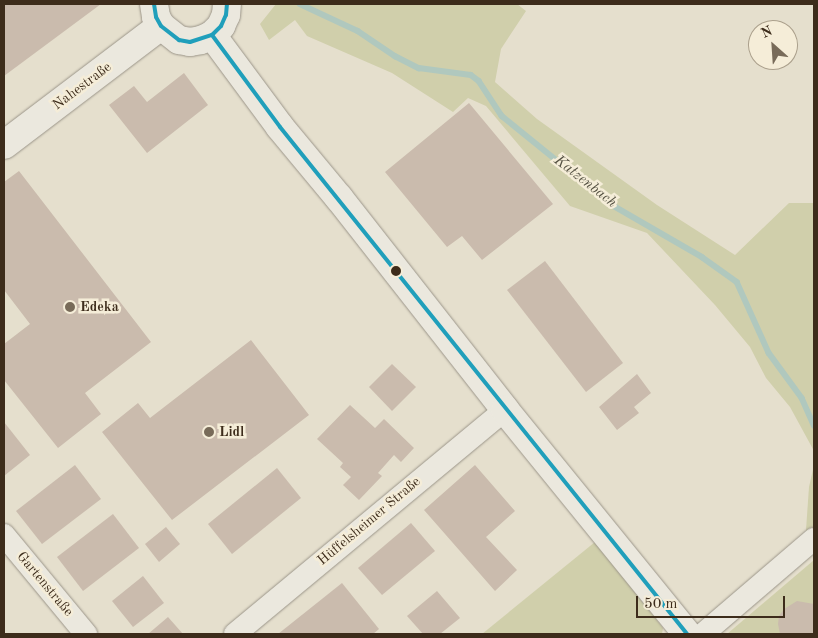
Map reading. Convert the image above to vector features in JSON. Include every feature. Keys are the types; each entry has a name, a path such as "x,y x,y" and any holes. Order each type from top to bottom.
{"main road":[{"path":"158,15 169,35 184,41 202,40 212,35 220,26 226,15 227,4"},
{"name":"Nahestraße","path":"4,145 158,15"},
{"path":"212,35 280,127 339,198 505,410 687,634"}],"street":[{"name":"Hüffelsheimer Straße","path":"235,634 505,410"},
{"name":"Gartenstraße","path":"4,535 86,634"},
{"path":"703,634 814,539"}],"green space":[{"path":"276,4 517,4 526,11 501,49 495,82 537,119 657,205 735,255 789,203 814,203 814,451 790,407 766,378 750,347 715,305 647,233 570,206 486,106 468,98 453,112 392,73 307,36 295,20 269,40 260,24"},
{"path":"814,465 814,539 806,530 809,487"},
{"path":"595,542 663,628 662,634 482,634"},
{"path":"814,560 814,634 727,634"}],"building":[{"path":"4,4 101,4 4,76"},
{"path":"184,73 208,105 147,153 109,105 134,86 147,102"},
{"path":"469,103 553,204 482,260 462,236 447,247 385,172"},
{"name":"Edeka","path":"19,171 151,342 85,393 101,414 58,448 4,380 4,344 30,324 4,290 4,182"},
{"path":"545,261 623,363 586,392 507,290"},
{"name":"Lidl","path":"251,340 309,415 172,520 102,432 138,403 150,418"},
{"path":"392,364 416,387 392,411 369,387"},
{"path":"637,374 651,393 634,407 639,413 617,430 599,407"},
{"path":"350,405 375,428 384,419 414,448 401,462 394,455 378,473 382,476 359,500 343,485 351,477 340,467 343,463 317,439"},
{"path":"4,422 30,455 4,476"},
{"path":"75,465 101,499 42,544 16,511"},
{"path":"475,465 515,511 486,537 517,570 495,591 424,510"},
{"path":"277,468 301,498 232,554 208,524"},
{"path":"113,514 139,548 83,591 57,557"},
{"path":"411,523 435,551 382,595 358,568"},
{"path":"166,527 180,544 159,562 145,544"},
{"path":"143,576 164,603 133,627 112,601"},
{"path":"342,583 379,629 373,634 278,634"},
{"path":"437,591 460,618 440,634 423,634 407,616"},
{"path":"797,601 814,604 814,634 780,634 779,616 784,609"},
{"path":"168,617 183,634 148,634"}],"waterway":[{"name":"Katzenbach","path":"300,4 358,31 395,56 419,68 471,75 479,81 502,116 612,205 702,257 737,282 769,353 802,398 814,425"}],"transit line":[{"path":"154,4 156,17 161,26 179,40 190,42 212,35 221,26 226,15 227,4"},
{"path":"212,35 280,127 687,634"}],"place":[{"name":"Edeka","path":"70,307"},
{"name":"Lidl","path":"209,432"}]}
